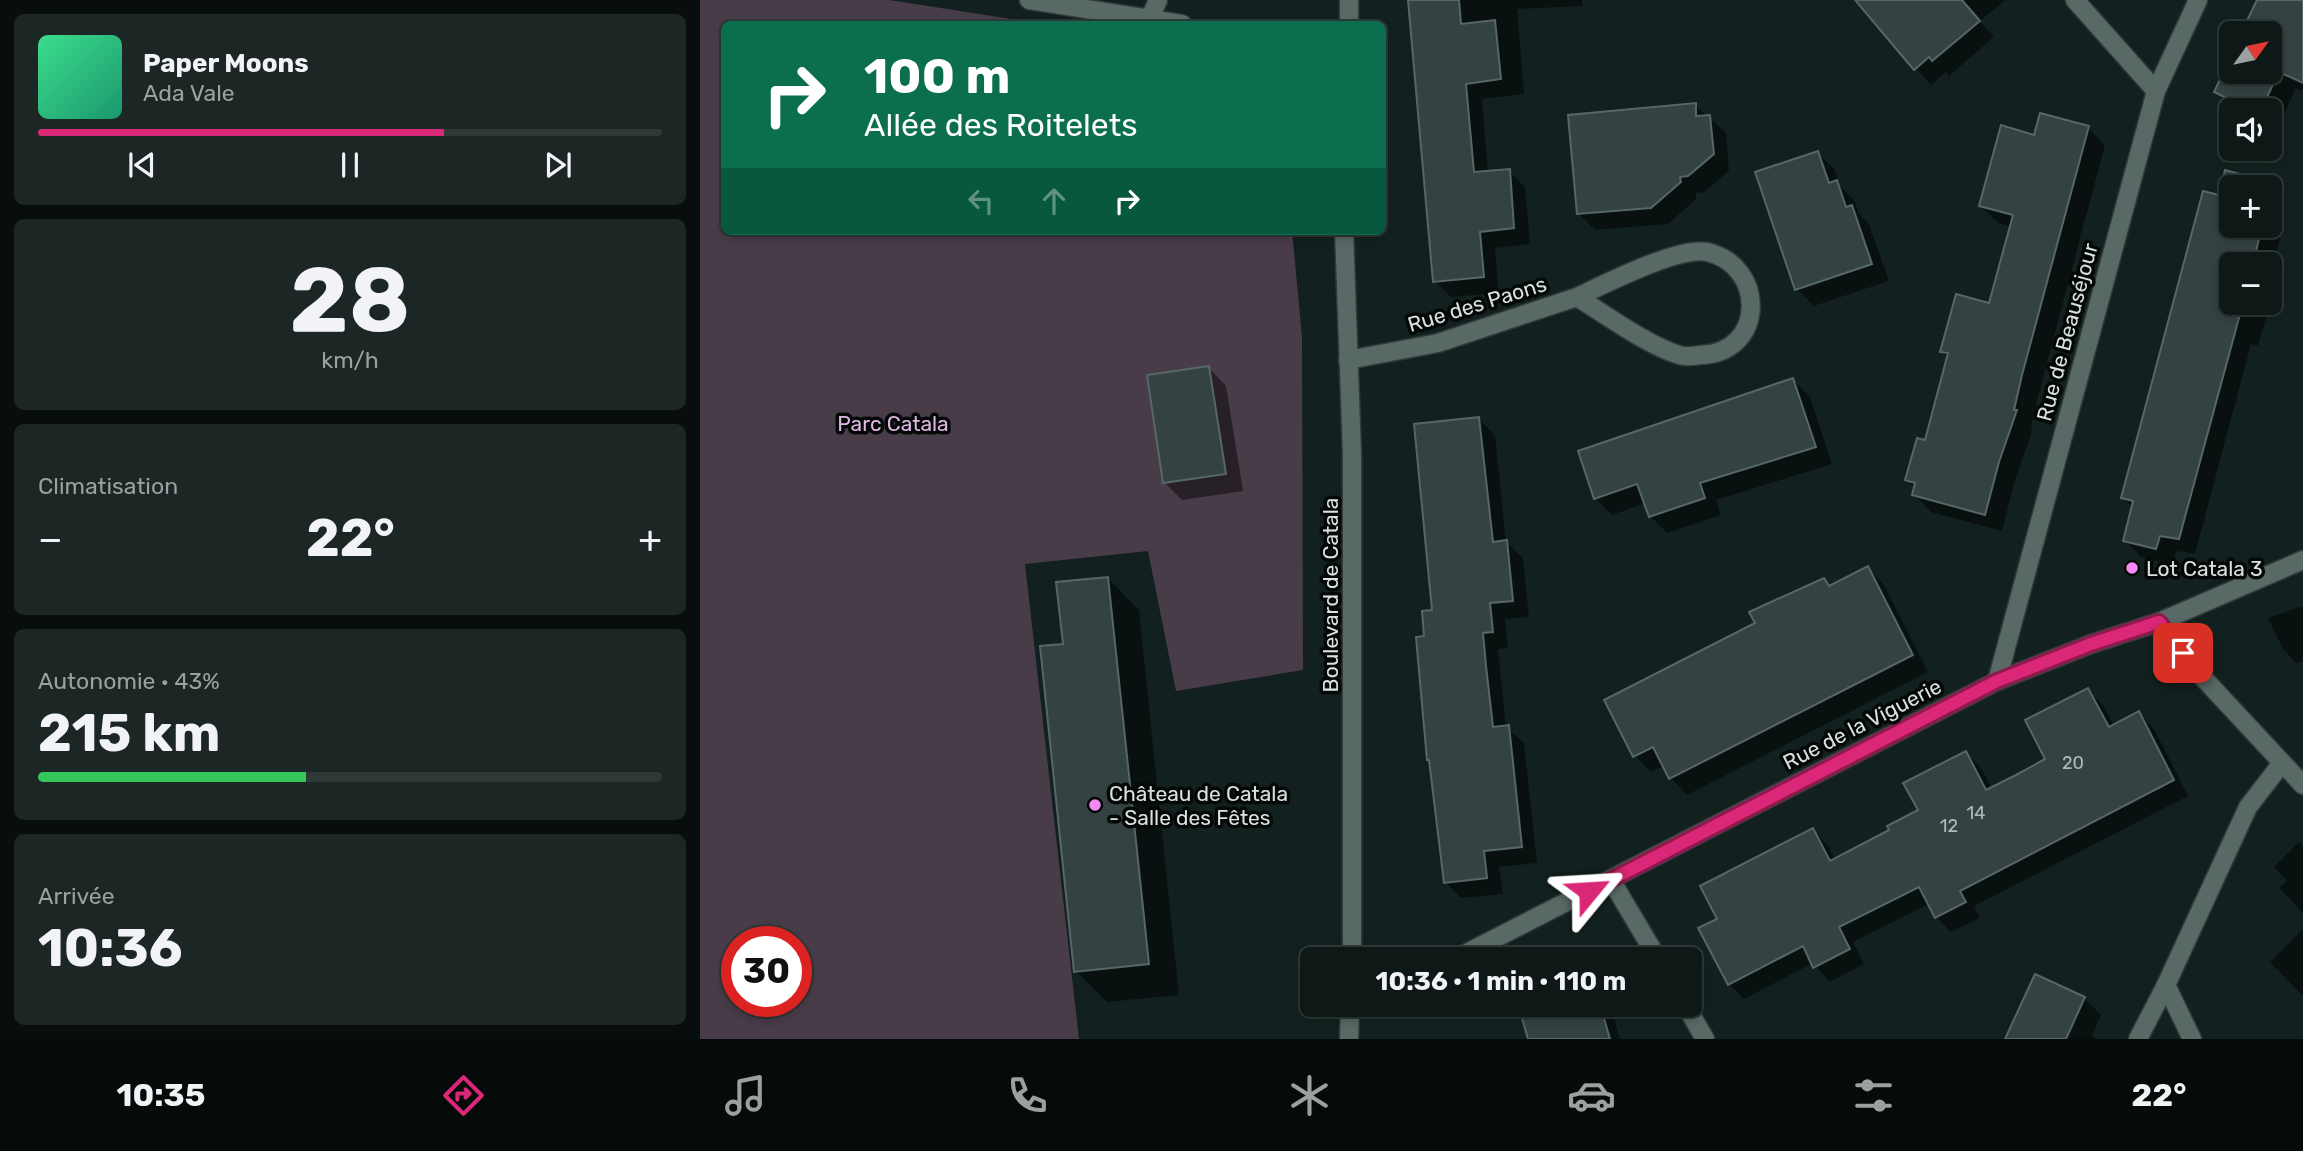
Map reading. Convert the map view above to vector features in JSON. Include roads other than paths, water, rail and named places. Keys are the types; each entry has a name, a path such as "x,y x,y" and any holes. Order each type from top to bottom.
{"street":[{"path":"1029,0 1166,21"},
{"path":"1150,18 1158,0"},
{"path":"1349,0 1349,21"},
{"path":"2075,0 2156,91"},
{"name":"Rue de Beauséjour","path":"1997,681 2156,91 2197,0"},
{"name":"Boulevard de Catala","path":"1344,235 1352,466 1352,947"},
{"name":"Rue des Paons","path":"1348,360 1438,343 1577,297 1676,256 1705,252 1728,260 1745,278 1750,303 1749,325 1735,344 1712,355 1681,356 1632,331 1577,297"},
{"name":"Rue de la Viguerie","path":"1479,947 1997,681 2091,644 2159,622 2303,560"},
{"path":"2159,622 2194,669 2303,785"},
{"path":"2138,1039 2166,985 2248,807 2282,763"},
{"path":"1611,880 1651,947"},
{"path":"2166,985 2192,1039"},
{"path":"1349,1039 1350,1017"},
{"path":"1692,1017 1705,1039"}],"place":[{"name":"Lot Catala 3","path":"2132,568"},
{"name":"Château de Catala - Salle des Fêtes","path":"1095,805"}],"park label":[{"name":"Parc Catala","path":"893,423"}]}
